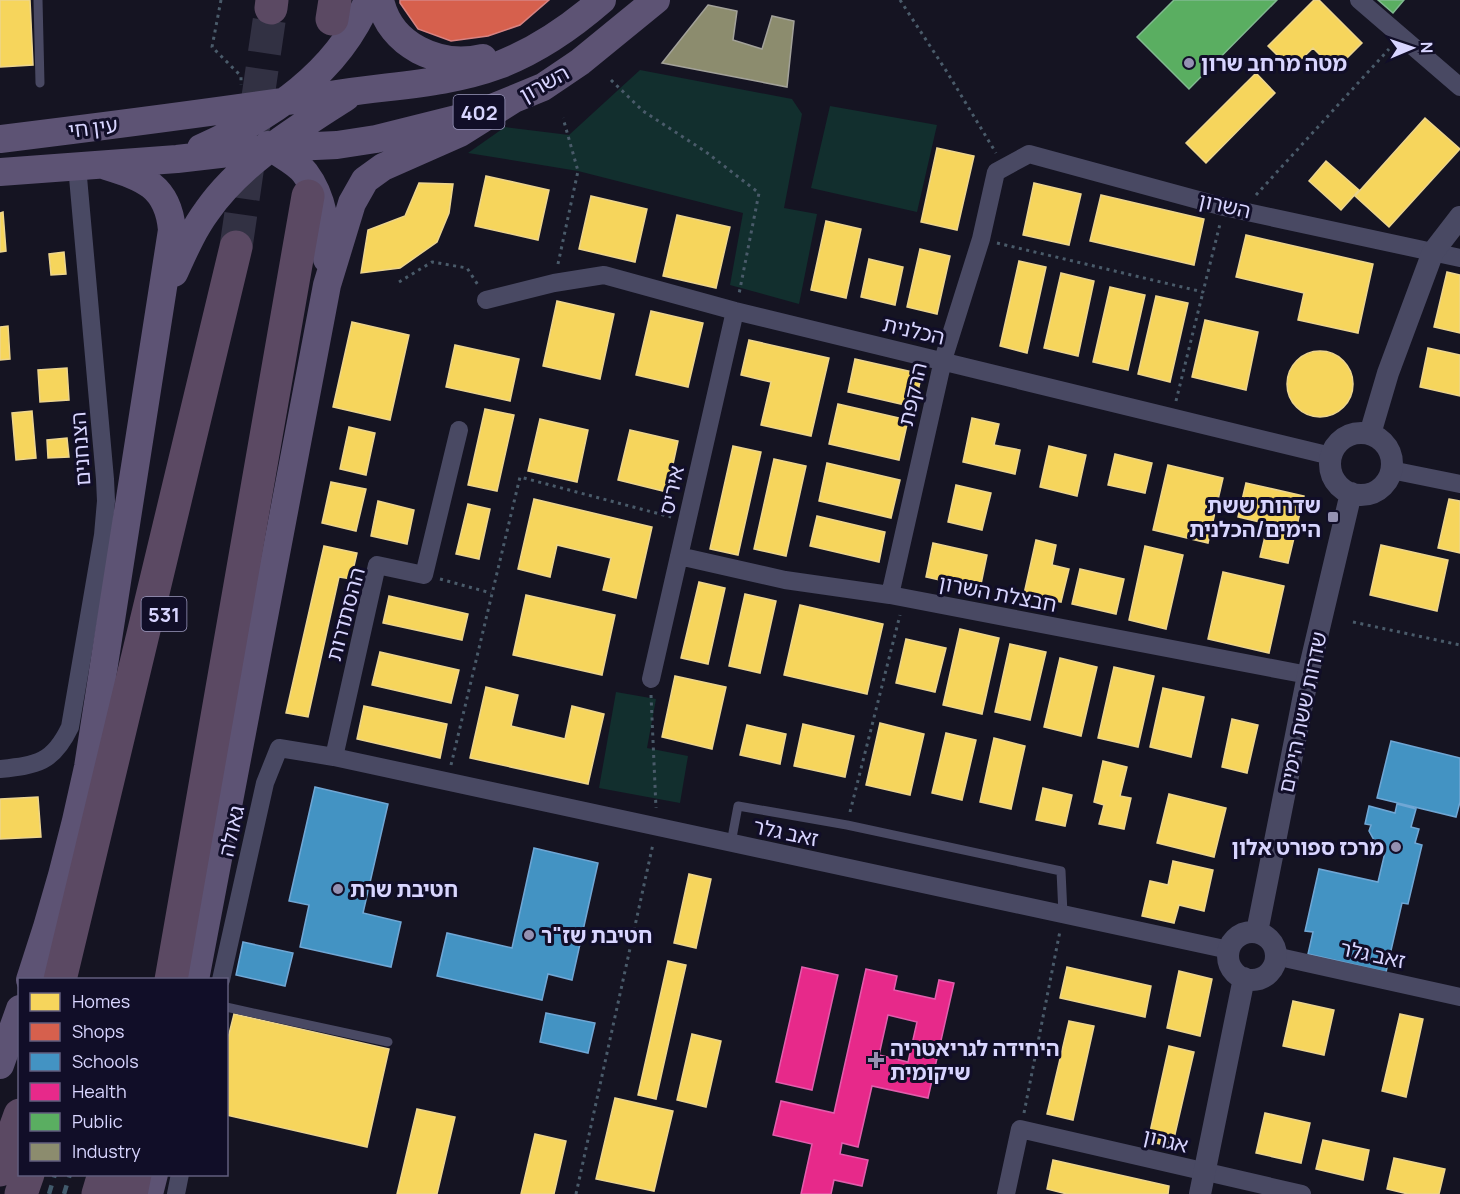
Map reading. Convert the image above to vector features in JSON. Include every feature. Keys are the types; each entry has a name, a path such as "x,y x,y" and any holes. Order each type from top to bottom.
{"highway":[{"path":"171,978 308,196"},
{"name":"531","path":"60,978 236,247 133,770 82,978"},
{"path":"158,978 201,804"},
{"path":"0,1170 18,1121"},
{"path":"21,1194 27,1176"},
{"path":"98,1194 103,1176"},
{"path":"131,1194 135,1176"}],"main road":[{"path":"285,101 318,74 338,52 356,26 368,0"},
{"path":"380,0 389,24 403,38 424,53 450,61 477,59 497,54 564,31"},
{"name":"השרון","path":"355,91 418,84 471,74 518,57 564,31 602,0"},
{"name":"השרון","path":"272,148 323,146 376,139 460,118 514,99 543,87 580,62 656,0"},
{"name":"402","path":"244,118 285,101 355,91"},
{"path":"161,307 188,241 208,210 232,181 300,127 355,91"},
{"path":"195,978 327,285 352,203 365,180 383,167 460,133 514,99"},
{"name":"עין חי","path":"0,139 200,114 244,118"},
{"path":"177,159 244,118 272,148 291,160 306,174 321,204 326,231 327,285"},
{"name":"402","path":"177,159 272,148"},
{"name":"עין חי","path":"0,172 177,159"},
{"path":"31,978 60,887 88,766 172,230 167,206 161,194 153,186 142,179 90,165"},
{"path":"0,1065 18,1015"},
{"path":"149,1194 154,1176"}],"street":[{"path":"1359,0 1460,87"},
{"name":"השרון","path":"1000,169 1029,153 1224,207 1460,258"},
{"name":"הצנחנים","path":"0,769 34,764 48,758 59,746 70,727 103,535 106,501 90,165"},
{"name":"הרקפת","path":"897,597 943,360 981,239 1000,169"},
{"path":"1370,434 1388,373 1433,252 1460,217"},
{"name":"הכלנית","path":"486,300 554,283 604,275 735,311 1331,456"},
{"name":"איריס","path":"651,679 735,311"},
{"path":"423,575 459,430"},
{"path":"1370,434 1388,448 1391,470 1388,480 1372,493 1361,495 1351,493 1343,489 1332,474 1331,456 1335,447 1342,440 1351,435 1370,434"},
{"path":"1391,470 1460,484"},
{"name":"שדרות ששת הימים","path":"1257,932 1308,675 1351,493"},
{"name":"חבצלת השרון","path":"679,556 785,580 897,597 1308,675"},
{"name":"ההסתדרות","path":"334,757 377,565 423,575"},
{"name":"גאולה","path":"221,978 265,783 279,748 334,757"},
{"name":"זאב גלר","path":"334,757 1229,950"},
{"path":"1248,932 1257,932 1272,944 1275,956 1271,970 1265,975 1259,979 1244,978 1231,967 1228,959 1229,950 1232,942 1239,936 1248,932"},
{"name":"זאב גלר","path":"1275,956 1460,997"},
{"path":"1200,1194 1244,978"},
{"path":"1005,1194 1020,1129"},
{"name":"אגרון","path":"1020,1129 1302,1194"},
{"path":"176,1194 180,1176"}],"lane":[{"path":"38,0 40,83"},
{"path":"730,843 738,806 847,825 1061,871 1063,914"},
{"path":"228,1007 388,1042"}],"path":[{"path":"221,0 212,47 241,76 244,118"},
{"path":"900,0 947,72 1000,169"},
{"path":"1243,210 1400,37"},
{"path":"611,80 643,111 706,152 759,193 735,311"},
{"path":"554,283 578,171 563,118"},
{"path":"1172,416 1224,207"},
{"path":"981,239 1203,292"},
{"path":"399,282 432,262 467,268 486,300"},
{"path":"447,781 520,477 687,521"},
{"path":"423,575 492,593"},
{"path":"847,825 897,597"},
{"path":"1353,622 1460,645"},
{"path":"576,1194 657,827 651,679"},
{"path":"1020,1129 1063,914"}],"green space":[{"path":"640,70 792,99 802,114 784,208 817,214 799,304 730,285 743,213 578,171 468,153 505,127 569,135"},
{"path":"830,106 937,125 917,212 811,188"},
{"path":"616,692 656,699 647,748 688,756 680,803 599,788"}],"building: Homes":[{"path":"0,0 30,0 33,65 0,67"},
{"path":"1314,0 1319,0 1362,43 1335,70 1313,48 1291,69 1268,46"},
{"path":"1256,73 1275,93 1206,163 1186,143"},
{"path":"1425,118 1460,149 1389,227 1355,196"},
{"path":"937,148 974,156 957,230 921,222"},
{"path":"1326,161 1359,190 1341,210 1309,181"},
{"path":"486,176 549,190 538,240 475,226"},
{"path":"419,183 453,184 449,213 437,242 400,268 361,273 368,230 405,216"},
{"path":"1034,183 1081,194 1069,245 1023,235"},
{"path":"1101,195 1204,219 1194,265 1090,241"},
{"path":"591,196 647,209 635,262 579,249"},
{"path":"3,212 6,251 0,252 0,213"},
{"path":"677,215 730,227 716,288 663,276"},
{"path":"826,221 861,229 846,298 811,290"},
{"path":"1246,235 1373,264 1358,333 1298,320 1304,293 1236,277"},
{"path":"920,249 950,256 937,314 907,307"},
{"path":"64,252 66,274 51,275 49,254"},
{"path":"869,259 903,267 895,305 861,297"},
{"path":"1019,261 1046,267 1027,353 1000,346"},
{"path":"1447,272 1460,275 1460,333 1434,327"},
{"path":"1061,273 1094,281 1078,356 1044,348"},
{"path":"1110,287 1145,295 1128,370 1093,362"},
{"path":"1156,296 1188,303 1170,382 1138,374"},
{"path":"557,301 614,314 600,379 543,366"},
{"path":"651,311 703,323 688,387 636,375"},
{"path":"1205,320 1258,332 1246,390 1192,377"},
{"path":"352,322 409,335 390,420 333,407"},
{"path":"8,326 10,359 0,360 0,327"},
{"path":"749,340 829,358 811,436 761,425 771,382 741,375"},
{"path":"455,345 519,359 510,401 446,387"},
{"path":"1428,348 1460,355 1460,396 1420,387"},
{"path":"1320,351 1332,354 1343,361 1350,372 1353,384 1350,396 1343,407 1332,414 1320,417 1308,414 1297,407 1290,396 1287,384 1290,372 1297,361 1308,354"},
{"path":"855,359 922,374 914,407 848,392"},
{"path":"67,368 69,400 40,402 38,370"},
{"path":"838,404 908,420 899,460 829,444"},
{"path":"485,409 514,415 497,491 468,485"},
{"path":"32,411 36,458 16,460 12,413"},
{"path":"972,418 999,424 994,445 1020,450 1015,474 963,462"},
{"path":"540,419 588,430 577,482 528,471"},
{"path":"349,427 375,433 366,475 340,469"},
{"path":"630,430 678,441 667,492 618,480"},
{"path":"67,438 69,457 48,458 47,440"},
{"path":"733,446 761,452 738,555 710,549"},
{"path":"1049,446 1086,455 1077,496 1040,487"},
{"path":"1115,454 1152,463 1145,493 1108,485"},
{"path":"774,459 806,466 786,556 754,549"},
{"path":"827,463 900,480 891,518 819,501"},
{"path":"1168,465 1223,478 1208,543 1153,530"},
{"path":"331,482 366,489 356,531 322,523"},
{"path":"1246,483 1304,496 1288,563 1260,557 1268,524 1238,517"},
{"path":"956,485 991,493 982,530 948,522"},
{"path":"534,499 652,527 636,598 603,590 611,558 557,545 550,577 518,569"},
{"path":"1449,499 1460,501 1460,553 1438,548"},
{"path":"378,501 414,510 407,544 371,536"},
{"path":"468,504 490,509 479,559 456,554"},
{"path":"817,516 885,532 879,562 810,546"},
{"path":"1036,540 1056,545 1052,565 1069,569 1061,602 1024,594"},
{"path":"933,543 987,555 980,589 926,577"},
{"path":"1381,545 1448,560 1437,611 1370,595"},
{"path":"324,546 357,553 351,579 339,577 308,717 286,713"},
{"path":"1145,546 1183,555 1166,629 1129,620"},
{"path":"1080,569 1124,579 1116,614 1072,604"},
{"path":"1223,572 1284,586 1269,653 1208,639"},
{"path":"699,582 725,588 708,664 681,658"},
{"path":"745,594 776,601 760,673 729,666"},
{"path":"526,595 615,615 602,675 513,655"},
{"path":"389,596 468,614 462,640 383,623"},
{"path":"800,605 883,624 867,694 784,675"},
{"path":"960,629 999,638 982,714 943,705"},
{"path":"906,639 946,648 935,692 896,683"},
{"path":"1010,644 1046,652 1030,720 995,712"},
{"path":"380,652 459,670 451,703 372,685"},
{"path":"1060,658 1097,667 1081,736 1044,727"},
{"path":"1114,667 1154,676 1138,747 1098,738"},
{"path":"675,676 726,687 712,749 662,737"},
{"path":"486,687 518,695 511,726 565,739 572,706 604,714 588,784 470,758"},
{"path":"1163,688 1204,697 1191,757 1150,747"},
{"path":"364,706 447,724 440,758 357,739"},
{"path":"1232,719 1258,725 1247,773 1222,767"},
{"path":"880,723 924,734 910,795 866,785"},
{"path":"803,724 854,736 845,777 794,766"},
{"path":"747,725 786,734 780,764 740,755"},
{"path":"946,733 976,740 962,800 932,793"},
{"path":"994,738 1025,746 1011,809 980,802"},
{"path":"1103,761 1127,767 1120,796 1131,798 1124,829 1099,824 1104,805 1094,802"},
{"path":"1043,788 1072,795 1065,826 1036,820"},
{"path":"1169,794 1226,808 1214,857 1157,843"},
{"path":"38,797 41,837 0,839 0,799"},
{"path":"1173,861 1213,870 1204,911 1179,905 1174,923 1142,916 1150,881 1168,885"},
{"path":"689,874 711,879 696,948 674,943"},
{"path":"668,961 686,965 656,1099 638,1095"},
{"path":"1067,967 1151,986 1145,1017 1060,998"},
{"path":"1179,971 1212,979 1200,1036 1167,1028"},
{"path":"1293,1001 1334,1010 1324,1055 1283,1046"},
{"path":"234,1014 389,1049 367,1147 228,1115 228,1038"},
{"path":"1400,1014 1423,1019 1406,1097 1382,1091"},
{"path":"1069,1021 1094,1026 1073,1120 1047,1114"},
{"path":"692,1034 721,1041 706,1107 677,1100"},
{"path":"1169,1046 1194,1052 1172,1147 1148,1141"},
{"path":"615,1098 673,1111 654,1191 596,1179"},
{"path":"417,1109 455,1117 437,1194 397,1194"},
{"path":"1265,1113 1310,1123 1301,1163 1256,1153"},
{"path":"535,1134 566,1141 554,1194 521,1194"},
{"path":"1323,1140 1369,1150 1363,1180 1316,1169"},
{"path":"1394,1158 1445,1169 1439,1194 1408,1194 1387,1189"},
{"path":"1053,1160 1169,1186 1168,1194 1067,1194 1047,1189"}],"building: Shops":[{"path":"400,0 549,0 520,25 488,36 451,41 418,29"}],"building: Schools":[{"path":"1391,741 1460,758 1460,802 1456,817 1377,798"},
{"path":"315,787 388,804 363,913 401,922 391,967 300,947 309,905 289,901"},
{"path":"1397,804 1416,809 1411,827 1419,829 1415,843 1422,845 1408,904 1402,903 1386,972 1308,954 1313,932 1305,931 1319,869 1378,882 1386,848 1383,842 1374,840 1369,831 1371,825 1365,824 1369,806 1395,813"},
{"path":"534,848 598,863 572,980 548,974 542,1000 437,976 447,933 512,948"},
{"path":"243,942 293,953 285,986 236,975"},
{"path":"546,1013 595,1023 588,1053 540,1042"}],"building: Health":[{"path":"802,967 838,975 812,1090 776,1082"},
{"path":"866,969 897,976 894,990 935,999 939,980 954,983 928,1098 872,1086 858,1147 842,1143 840,1154 868,1160 862,1186 834,1180 831,1194 801,1194 812,1144 773,1135 781,1101 834,1113","holes":["888,1015 917,1022 908,1062 879,1055"]}],"building: Public":[{"name":"מטה מרחב שרון","path":"1174,0 1277,0 1189,89 1137,37"},
{"path":"1378,0 1404,0 1393,13"}],"building: Industry":[{"path":"708,5 737,11 733,40 762,49 772,16 794,21 787,87 662,63"}],"tunnel":[{"path":"236,247 271,8"}],"railway":[{"path":"49,1194 54,1176"},
{"path":"64,1194 69,1176"}],"place":[{"name":"מטה מרחב שרון","path":"1189,63"},
{"name":"שדרות ששת הימים/הכלנית","path":"1333,517"},
{"name":"מרכז ספורט אלון","path":"1396,847"},
{"name":"חטיבת שרת","path":"338,889"},
{"name":"חטיבת שז\"ר","path":"529,935"},
{"name":"היחידה לגריאטריה שיקומית","path":"876,1060"}]}
